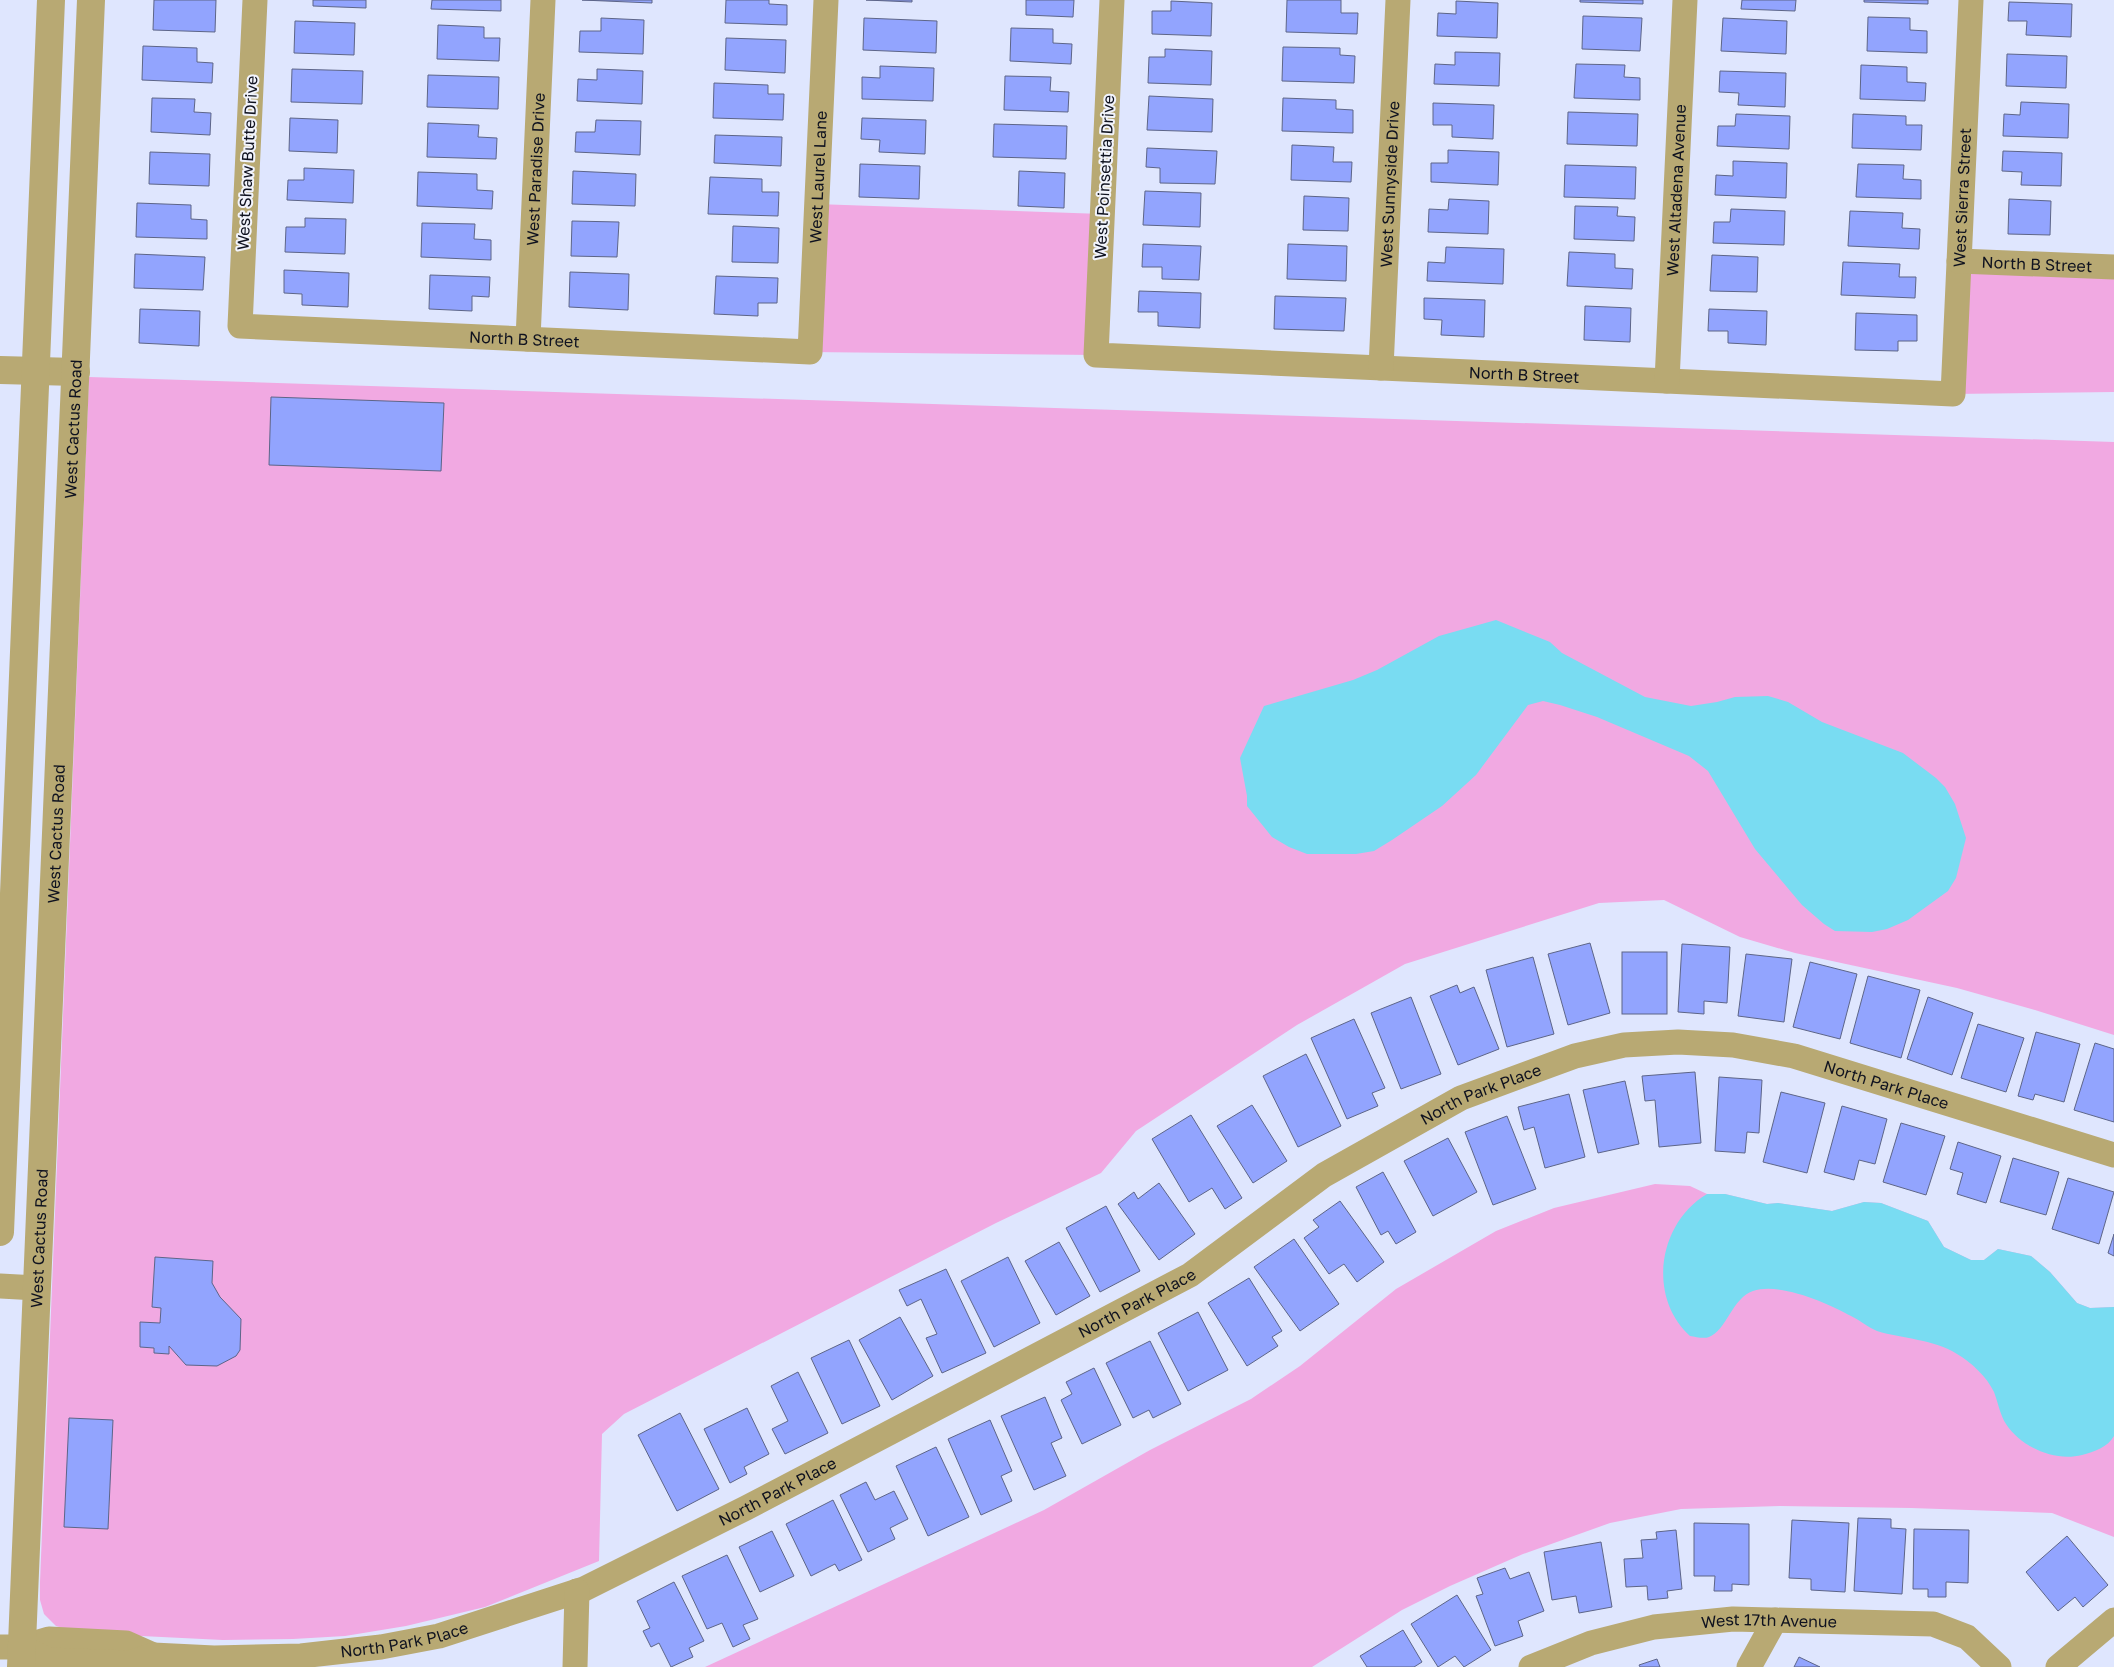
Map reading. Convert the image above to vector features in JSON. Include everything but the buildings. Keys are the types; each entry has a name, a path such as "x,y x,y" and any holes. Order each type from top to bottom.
{"street":[{"path":"0,1232 51,0"},
{"name":"West Cactus Road","path":"15,1654 37,1288 91,0"},
{"name":"West Shaw Butte Drive","path":"240,326 254,0"},
{"name":"West Paradise Drive","path":"528,339 543,0"},
{"name":"West Laurel Lane","path":"810,352 826,0"},
{"name":"West Poinsettia Drive","path":"1096,355 1112,0"},
{"name":"West Sunnyside Drive","path":"1381,368 1398,0"},
{"name":"West Altadena Avenue","path":"1667,381 1685,0"},
{"name":"West Sierra Street","path":"1953,394 1971,0"},
{"name":"North B Street","path":"1959,261 2114,267"},
{"name":"North B Street","path":"240,326 810,352"},
{"name":"North B Street","path":"1096,355 1953,394"},
{"path":"0,370 76,372"},
{"name":"North Park Place","path":"15,1654 48,1660 128,1663 153,1655 214,1658 301,1656 380,1647 439,1636 577,1591 755,1504 1190,1275 1324,1175 1461,1098 1574,1056 1624,1045 1678,1042 1733,1045 1794,1056 2114,1155"},
{"path":"0,1286 37,1288"},
{"path":"575,1667 577,1591"},
{"name":"West 17th Avenue","path":"1531,1667 1591,1643 1654,1627 1734,1619 1933,1624 1967,1638 1999,1667"},
{"path":"1749,1667 1775,1620"},
{"path":"2058,1667 2114,1620"}],"shaded area":[{"path":"816,204 1102,214 1096,355 810,352"},
{"path":"1959,261 2114,267 2114,392 1953,394"},
{"path":"89,377 2114,442 2114,1035 1957,988 1795,953 1740,937 1664,900 1599,903 1405,964 1297,1025 1136,1131 1101,1173 996,1223 624,1414 602,1434 599,1561 485,1607 406,1626 345,1636 223,1640 80,1633 56,1626 44,1614 40,1600 40,1582"},
{"path":"1655,1184 1690,1186 1707,1194 1725,1194 1767,1204 1778,1203 1832,1211 1864,1202 1881,1203 1928,1221 1944,1247 1971,1260 1984,1260 1998,1249 2031,1256 2050,1272 2077,1303 2090,1308 2114,1307 2114,1537 2052,1513 1780,1506 1681,1509 1610,1523 1523,1554 1450,1586 1402,1610 1312,1667 705,1667 1044,1510 1150,1450 1251,1399 1300,1366 1396,1289 1496,1231 1554,1208"}],"water":[{"path":"1496,620 1550,642 1562,653 1645,697 1691,706 1735,697 1768,696 1788,702 1822,722 1903,753 1936,778 1945,787 1955,804 1966,838 1956,878 1948,891 1908,920 1887,929 1872,932 1835,931 1802,905 1755,849 1708,771 1689,756 1597,717 1543,701 1528,705 1476,775 1442,806 1374,851 1356,854 1307,854 1289,847 1272,837 1247,806 1240,758 1264,706 1353,680 1377,670 1439,636"},
{"path":"1707,1194 1725,1194 1767,1204 1778,1203 1832,1211 1864,1202 1881,1203 1928,1221 1944,1247 1971,1260 1984,1260 1998,1249 2031,1256 2050,1272 2077,1303 2090,1308 2114,1307 2114,1436 2096,1451 2082,1455 2060,1456 2039,1451 2020,1440 2012,1432 2004,1420 1991,1386 1978,1370 1962,1357 1938,1345 1877,1331 1829,1305 1803,1295 1776,1289 1753,1291 1746,1294 1740,1300 1715,1334 1705,1338 1690,1336 1676,1320 1668,1301 1664,1282 1664,1261 1669,1241 1678,1223 1690,1207"}]}
